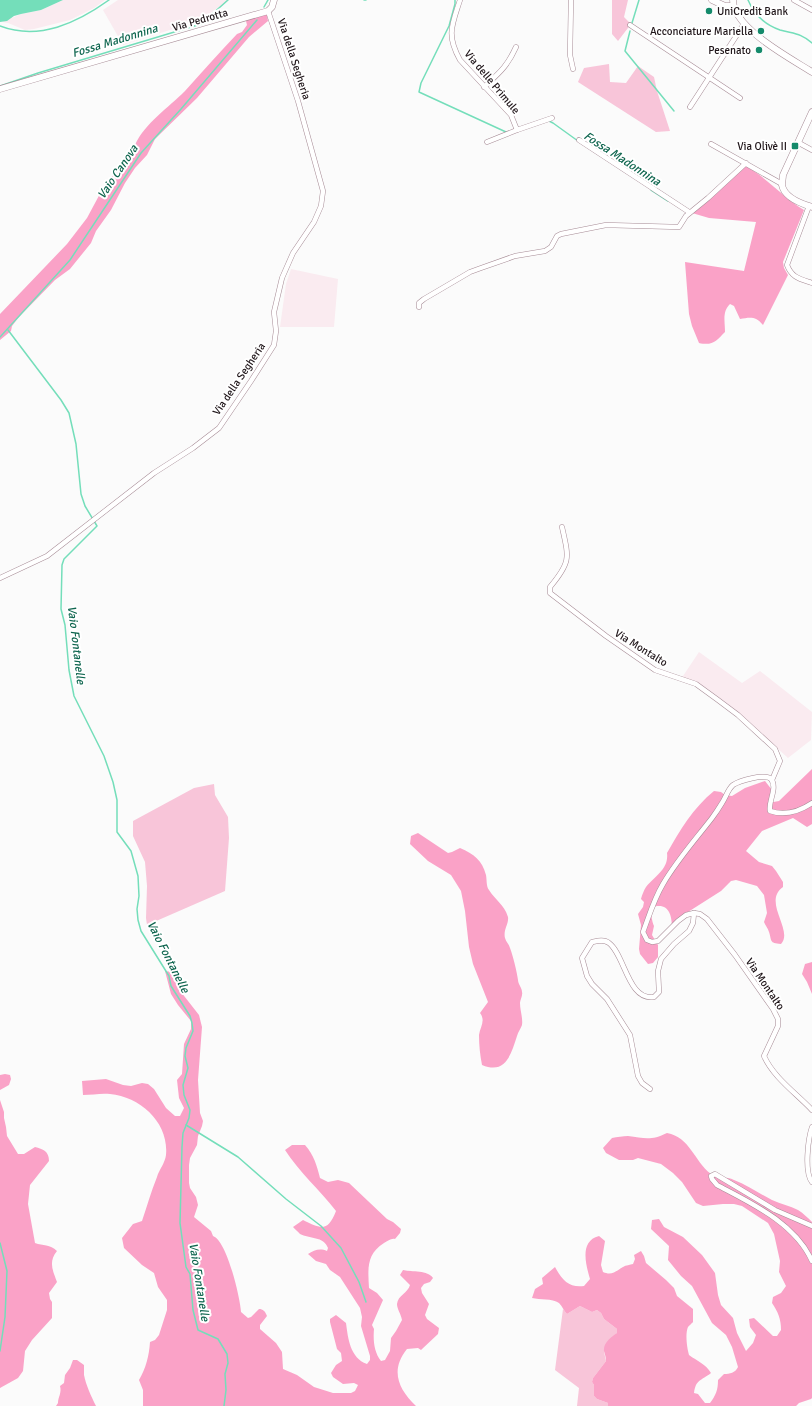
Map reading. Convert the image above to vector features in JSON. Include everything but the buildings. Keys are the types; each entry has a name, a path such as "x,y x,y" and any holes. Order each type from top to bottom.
{"street":[{"name":"Via della Segheria","path":"0,578 47,556 154,473 193,448 219,428 252,381 274,345 276,330 274,312 282,278 293,253 314,222 321,206 323,190 298,101 268,11 272,7 274,0"},
{"name":"Via delle Primule","path":"460,0 451,25 451,38 460,60 511,115 517,130"},
{"path":"571,0 570,55 573,69"},
{"path":"712,0 725,6 733,3 737,15 744,24 773,47 812,72"},
{"path":"794,0 812,10"},
{"name":"Via Pedrotta","path":"0,89 268,11"},
{"path":"690,107 744,24"},
{"path":"630,25 740,98"},
{"path":"484,87 505,68 516,47"},
{"path":"812,112 784,175 782,184 785,191 791,197 811,207 787,265 790,273 812,284"},
{"name":"Via delle Primule","path":"487,142 552,118"},
{"path":"579,140 689,212"},
{"path":"799,143 812,150"},
{"path":"711,144 782,184"},
{"path":"419,307 419,303 424,299 470,272 515,256 545,251 551,247 557,236 561,234 606,225 679,227 689,212 708,198 746,163"},
{"name":"Via Montalto","path":"562,527 567,550 566,564 550,588 550,593 606,636 656,670 696,684 738,715 775,749 780,761 772,780 773,794 769,807 770,811 778,814 791,812 805,808 812,803"},
{"path":"650,1089 642,1083 638,1076 630,1035 607,999 592,984 587,976 582,958 592,942 600,940 609,942 615,950 633,985 648,998 654,997 659,992 658,971 661,959 674,944 689,931 693,923 694,913 686,915 678,921 658,940 652,942 647,940 643,932 662,885 689,846 712,818 722,804 729,790 734,785 762,776 768,777 772,780"},
{"name":"Via Montalto","path":"694,913 700,914 707,919 735,955 773,1009 778,1019 778,1026 764,1056 766,1061 784,1083 812,1110"},
{"path":"812,1127 807,1144 809,1177 812,1182"},
{"path":"812,1226 775,1210 716,1174 711,1176 717,1185 766,1211 802,1243 812,1261"}],"shaded area":[{"path":"0,0 63,0 41,10 14,16 7,21 0,22"},
{"path":"63,0 105,0 94,8 70,20 34,29 25,30 2,22 21,14 41,10"},
{"path":"118,0 229,0 201,20 123,45 103,10"},
{"path":"612,0 628,0 624,17 631,24 618,41 612,34"},
{"path":"266,10 268,21 249,37 197,98 155,139 147,155 135,168 125,183 111,210 96,231 91,243 70,269 55,280 18,318 12,326 11,331 0,340 0,314 67,244 87,218 102,190 135,145 139,137 157,116 185,91 237,34 242,32 247,25 245,17"},
{"path":"609,64 610,82 626,83 638,66 654,77 670,131 656,132 578,82 584,68"},
{"path":"746,166 804,210 783,262 784,268 788,275 763,325 758,320 753,318 740,319 734,306 730,304 725,313 725,332 714,342 708,344 699,343 689,314 685,262 744,271 756,222 709,218 692,213 707,202"},
{"path":"291,269 338,279 334,327 280,327 286,284"},
{"path":"699,652 742,683 760,671 812,712 811,740 788,758 733,708 710,691 681,679"},
{"path":"812,769 812,824 807,827 793,818 762,831 746,851 759,862 772,866 783,882 783,887 777,893 776,900 784,931 784,938 781,944 774,943 772,941 764,922 767,913 764,895 757,886 736,880 731,881 721,891 688,912 672,928 668,910 661,906 650,908 654,926 652,935 658,945 658,957 653,963 648,964 640,954 639,949 641,925 638,914 643,907 644,902 641,897 646,887 664,868 667,853 693,812 714,791 732,796 745,788 765,781 772,790 768,803 779,801"},
{"path":"214,784 215,795 228,817 229,838 225,891 147,925 147,886 145,862 133,836 133,821 194,788"},
{"path":"418,833 448,853 460,848 477,858 480,861 486,875 488,888 502,905 508,917 505,930 505,939 511,951 518,982 522,990 520,1003 522,1025 510,1056 502,1065 497,1067 482,1065 479,1035 483,1019 480,1013 488,1002 473,964 461,891 451,875 428,861 410,844 411,836"},
{"path":"812,962 812,994 802,974 805,964"},
{"path":"165,971 172,972 181,992 199,1015 202,1027 198,1080 200,1113 203,1121 198,1136 197,1145 190,1158 189,1165 190,1188 196,1197 198,1205 194,1217 211,1231 228,1258 238,1294 241,1312 248,1318 259,1309 265,1312 267,1316 260,1325 260,1329 276,1343 282,1352 283,1369 297,1375 314,1387 333,1393 351,1393 355,1391 358,1385 354,1383 343,1384 333,1377 331,1373 336,1365 342,1361 341,1353 337,1349 330,1319 336,1315 346,1323 349,1341 353,1352 361,1361 367,1364 370,1360 370,1356 361,1326 362,1317 360,1308 340,1277 330,1270 326,1264 316,1261 308,1254 317,1250 327,1251 328,1248 326,1244 323,1241 300,1234 293,1227 303,1220 319,1227 323,1227 330,1223 336,1211 285,1150 292,1145 305,1145 313,1157 320,1178 328,1182 338,1180 349,1183 387,1219 401,1229 400,1233 395,1239 392,1239 378,1247 369,1263 369,1288 377,1293 383,1300 372,1325 374,1329 375,1350 381,1361 385,1360 390,1351 391,1338 402,1320 397,1304 399,1298 410,1285 400,1275 403,1270 424,1272 431,1275 433,1278 421,1288 422,1293 429,1304 425,1315 427,1319 439,1328 438,1334 421,1350 418,1348 407,1349 399,1364 398,1379 405,1393 416,1406 143,1406 143,1390 139,1380 147,1362 150,1342 155,1340 159,1335 167,1310 167,1300 158,1287 154,1273 142,1265 124,1248 122,1238 133,1224 142,1221 166,1155 166,1143 158,1122 142,1106 121,1096 110,1094 83,1095 82,1081 106,1079 131,1086 142,1083 148,1084 154,1089 166,1108 175,1116 180,1116 184,1108 179,1098 177,1080 182,1074 184,1044 191,1029 191,1021 171,994"},
{"path":"0,1075 10,1075 11,1079 9,1085 0,1090"},
{"path":"0,1100 4,1112 7,1136 18,1154 24,1154 35,1147 47,1153 49,1158 49,1161 30,1185 28,1204 35,1243 49,1246 57,1251 54,1255 52,1266 57,1282 49,1293 52,1302 52,1318 32,1340 25,1351 23,1371 18,1378 0,1388"},
{"path":"667,1133 675,1135 687,1144 700,1163 713,1176 739,1182 772,1200 798,1210 812,1222 811,1399 799,1403 796,1406 608,1406 608,1403 597,1399 594,1396 594,1385 592,1382 593,1378 606,1361 604,1351 605,1345 610,1338 617,1333 617,1329 604,1319 601,1313 597,1310 592,1312 580,1306 567,1314 556,1301 532,1298 535,1289 543,1284 542,1278 555,1267 560,1276 566,1282 574,1286 584,1286 590,1279 586,1261 586,1248 593,1239 599,1236 605,1241 601,1265 603,1272 614,1272 624,1266 633,1264 635,1259 634,1255 641,1251 646,1263 674,1288 677,1296 693,1309 693,1322 688,1327 687,1333 689,1355 704,1365 711,1373 696,1385 694,1393 698,1394 705,1403 710,1403 718,1387 718,1380 724,1374 734,1372 738,1367 732,1347 726,1335 712,1323 692,1286 681,1276 668,1260 669,1246 651,1229 652,1220 659,1219 664,1227 683,1237 702,1255 715,1273 721,1305 733,1318 737,1333 746,1351 753,1343 756,1335 750,1327 749,1319 754,1318 773,1336 777,1336 781,1330 781,1326 779,1316 772,1303 773,1297 781,1293 786,1286 779,1272 780,1261 774,1234 768,1223 742,1206 723,1204 703,1206 696,1203 682,1182 661,1164 638,1158 633,1160 619,1160 606,1153 603,1148 612,1138 628,1136 652,1138"},
{"path":"580,1306 592,1312 597,1310 601,1313 604,1319 617,1329 617,1333 604,1352 606,1361 593,1378 592,1382 594,1385 594,1396 597,1399 608,1403 608,1406 577,1406 579,1388 555,1370 563,1309 567,1314"},
{"path":"73,1360 77,1360 84,1365 85,1379 96,1406 56,1406 59,1399 60,1386 64,1383 65,1375"}],"waterway":[{"path":"0,26 29,32 57,27 84,16 109,0"},
{"name":"Fossa Madonnina","path":"0,86 38,73 201,24 228,0"},
{"name":"Vaio Canova","path":"264,7 268,0"},
{"name":"Fossa Madonnina","path":"455,0 449,26 421,83 419,92 506,132"},
{"path":"632,23 639,0"},
{"path":"748,0 753,10 765,22 780,30 801,36 812,43"},
{"name":"Vaio Canova","path":"0,337 70,260 141,153 181,109 257,20"},
{"path":"630,31 625,51 674,111"},
{"name":"Fossa Madonnina","path":"549,121 578,141"},
{"name":"Fossa Madonnina","path":"651,190 668,201"},
{"name":"Vaio Fontanelle","path":"8,330 61,400 69,413 76,444 81,494 85,506 97,526 64,559 62,565 61,609 65,625 69,670 74,696 104,756 113,782 117,800 117,832 131,851 138,876 139,896 137,909 141,931 169,976 171,986 190,1016 192,1023 193,1031 186,1048 185,1056 188,1068 183,1085 184,1095 190,1110 189,1118 183,1133 180,1223 186,1267 190,1274 193,1310 198,1330 218,1339 227,1354 228,1363 225,1374 226,1390 224,1406"},
{"path":"186,1125 238,1157 286,1199 321,1226 341,1248 359,1282 366,1302"},
{"name":"Vaio Canova","path":"0,1243 7,1271 5,1317 0,1351"}],"place":[{"name":"UniCredit Bank","path":"709,11"},
{"name":"Acconciature Mariella","path":"761,31"},
{"name":"Pesenato","path":"759,50"},
{"name":"Via Olivè II","path":"795,146"}]}
